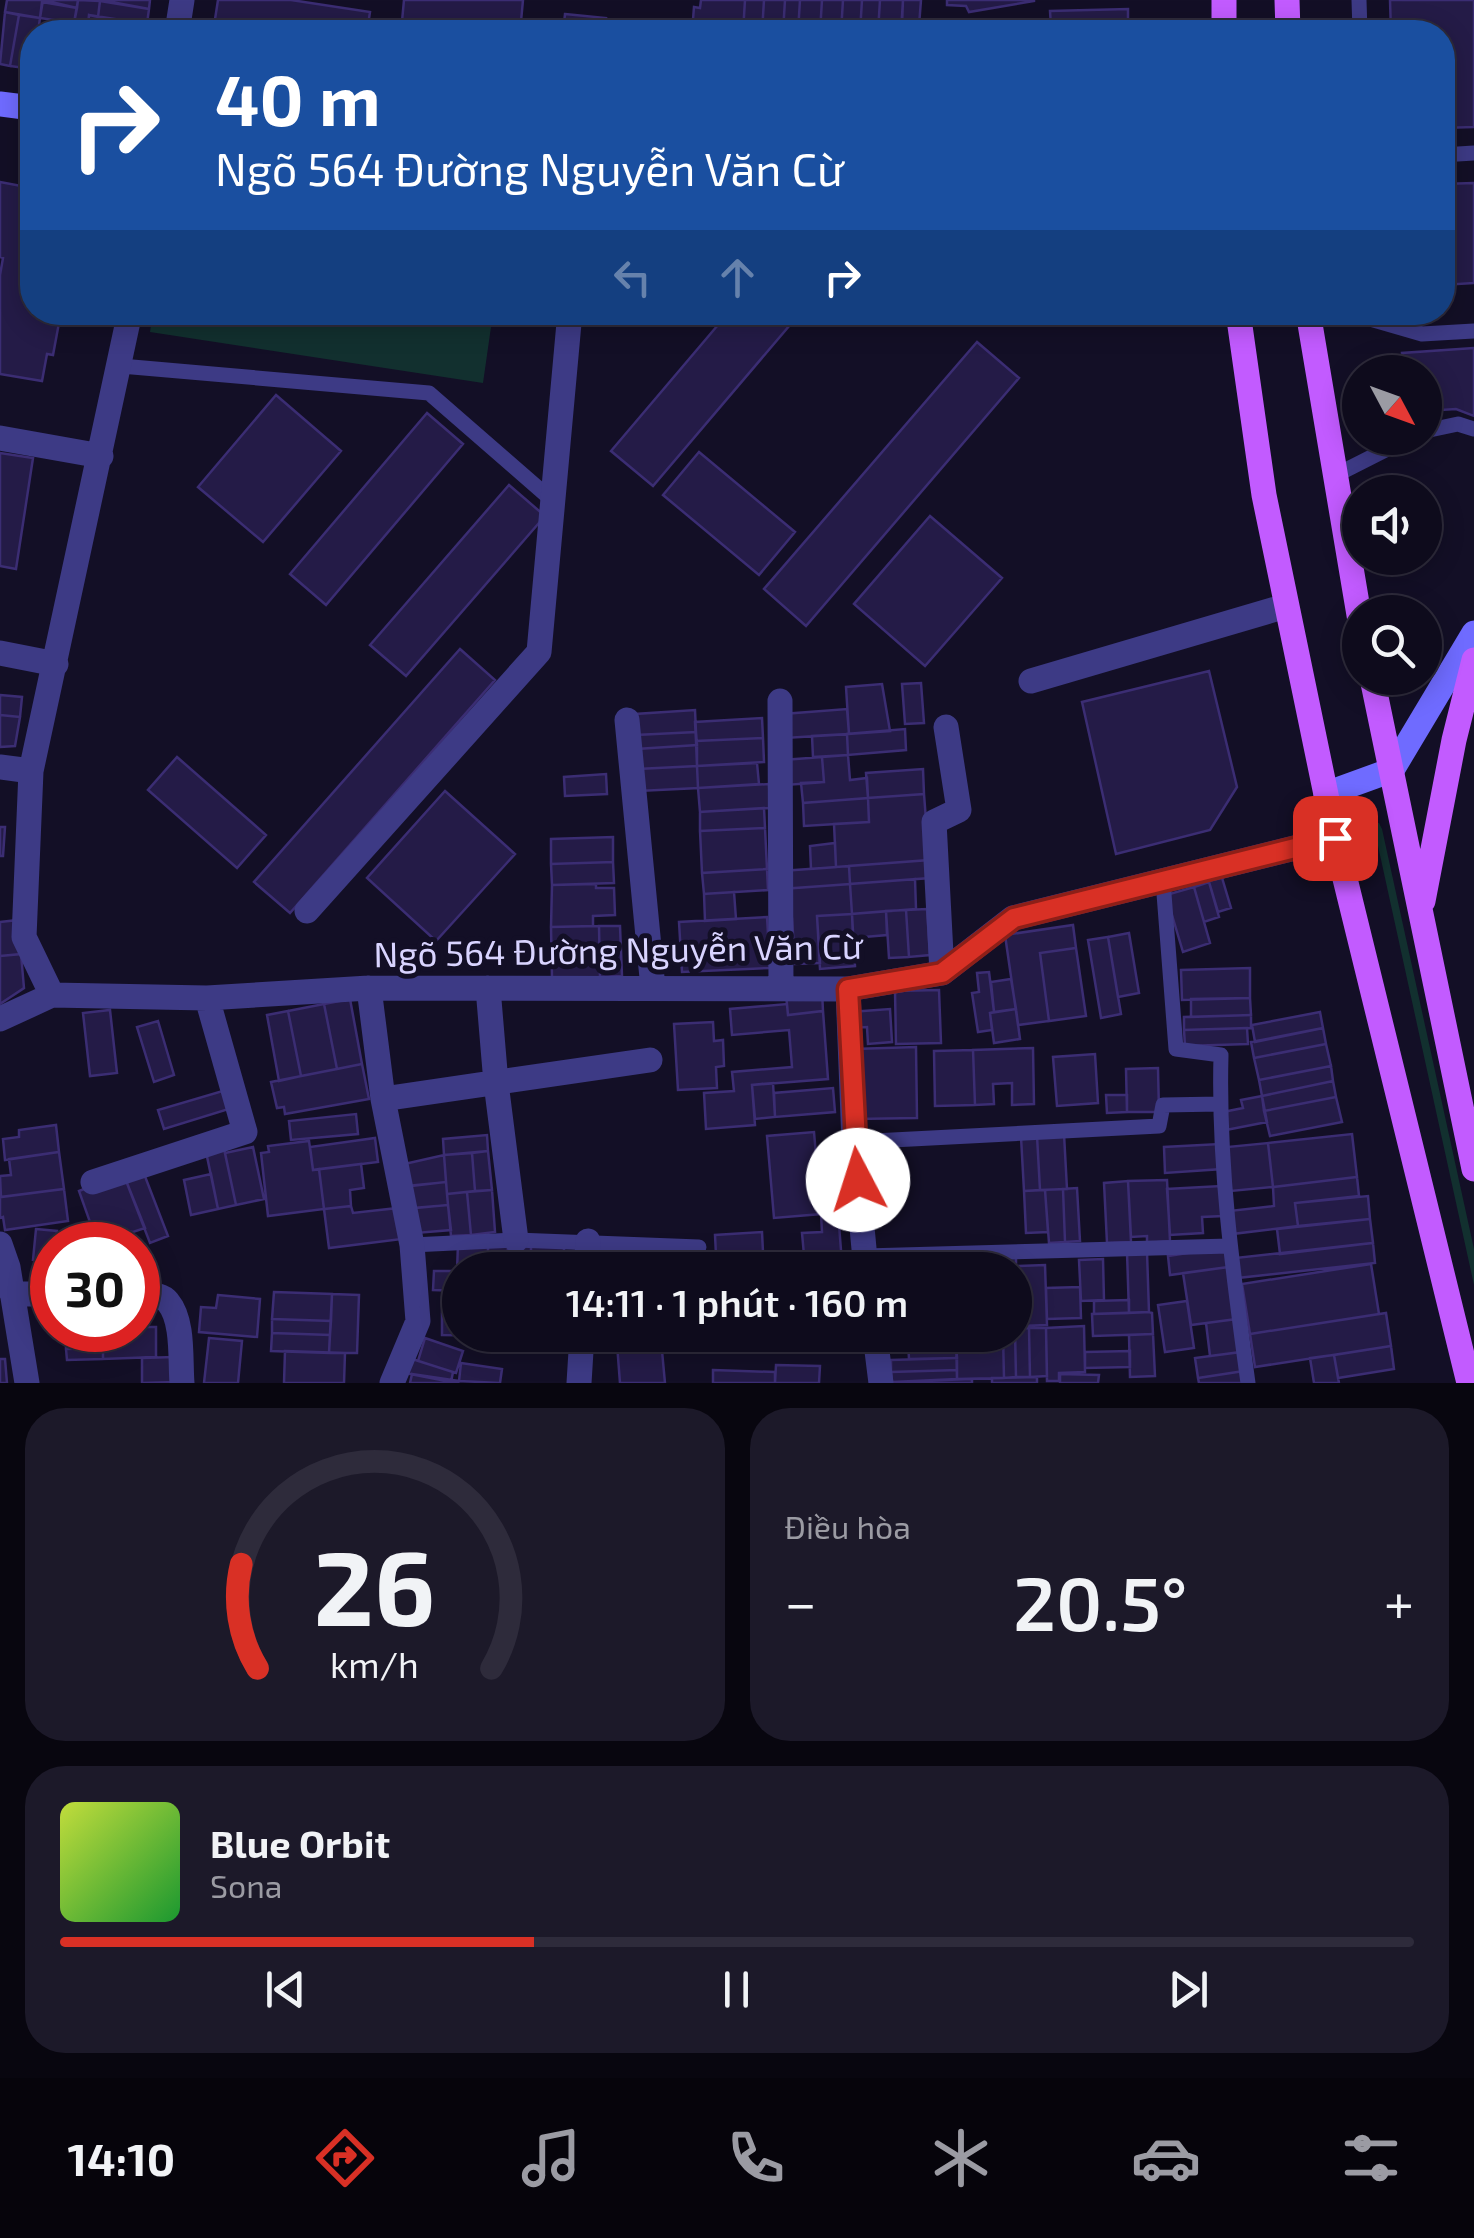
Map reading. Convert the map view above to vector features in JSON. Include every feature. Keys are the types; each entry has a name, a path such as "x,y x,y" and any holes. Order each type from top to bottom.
{"main road":[{"path":"1240,325 1264,495 1335,838 1469,1383"},
{"path":"1310,325 1355,595"},
{"path":"1326,794 1392,770 1474,633"},
{"path":"1421,911 1454,740 1474,660"},
{"path":"1376,695 1474,1169"}],"street":[{"path":"0,1019 52,995 24,937 31,771 128,325"},
{"path":"308,911 539,652 569,325"},
{"path":"0,438 101,456"},
{"path":"1031,681 1286,606"},
{"path":"0,652 56,664"},
{"path":"780,701 782,988"},
{"path":"627,720 653,988"},
{"path":"942,973 934,822 960,810 946,727"},
{"path":"0,767 31,771"},
{"name":"Ngõ 564 Đường Nguyễn Văn Cừ","path":"52,995 206,998 369,988 848,989 942,973 1014,918 1335,838"},
{"path":"369,988 383,1099 412,1245 418,1321 392,1383"},
{"path":"488,988 516,1240"},
{"path":"848,989 854,1142 864,1252"},
{"path":"93,1182 245,1132 206,998"},
{"path":"383,1099 650,1060"},
{"path":"587,1252 588,1241"},
{"path":"0,1244 27,1383"},
{"path":"12,1294 30,1294"},
{"path":"160,1297 168,1302 178,1326 182,1383"},
{"path":"579,1383 581,1352"},
{"path":"877,1352 881,1383"}],"lane":[{"path":"1391,325 1422,334 1474,331"},
{"path":"121,366 429,393 553,501"},
{"path":"1442,427 1458,424 1474,429"},
{"path":"1334,476 1375,455"},
{"path":"1163,881 1176,1048 1221,1055 1220,1104 1230,1246 1248,1383"},
{"path":"854,1142 1159,1126 1163,1105 1220,1104"},
{"path":"412,1245 516,1240 700,1247"},
{"path":"1032,1255 1230,1246"}],"green space":[{"path":"151,325 491,325 483,383 150,332"},
{"path":"1373,823 1379,823 1382,829 1474,1249 1474,1285"}],"building":[{"path":"7,0 43,0 40,18 5,12"},
{"path":"43,0 78,0 77,8"},
{"path":"78,0 100,1 98,17 89,15 88,20 75,20"},
{"path":"101,0 150,0 149,9"},
{"path":"218,0 291,0 370,12 369,20 215,20"},
{"path":"404,0 523,0 521,20 402,20"},
{"path":"701,0 745,0 744,20 693,20 694,7 700,8"},
{"path":"745,0 764,0 763,20 744,20"},
{"path":"764,0 785,0 784,20 763,20"},
{"path":"785,0 800,0 799,20 784,20"},
{"path":"800,0 822,0 821,20 799,20"},
{"path":"822,0 843,0 842,20 821,20"},
{"path":"843,0 862,0 861,20 842,20"},
{"path":"862,0 880,0 879,20 861,20"},
{"path":"880,0 903,0 902,20 879,20"},
{"path":"903,0 921,0 919,20 902,20"},
{"path":"947,0 1034,1 969,12 966,6 947,5"},
{"path":"1390,0 1474,0 1474,127 1455,128 1455,20 1391,20"},
{"path":"100,1 149,9 148,20 98,17"},
{"path":"42,2 77,8 75,20 40,18"},
{"path":"1128,9 1128,20 1051,20 1050,11"},
{"path":"5,12 19,15 10,66 0,64"},
{"path":"565,14 606,18 606,20 564,20"},
{"path":"19,15 40,18 20,20 20,67 10,66"},
{"path":"89,15 121,20 88,20"},
{"path":"0,182 20,186 20,325 59,325 53,355 47,354 42,381 0,374"},
{"path":"1474,183 1474,283 1455,284 1455,184"},
{"path":"718,325 790,325 653,486 611,451"},
{"path":"977,342 1019,378 806,626 764,589"},
{"path":"1474,348 1474,416 1456,409 1442,410 1442,355 1402,353"},
{"path":"276,395 341,451 263,542 198,487"},
{"path":"427,413 463,444 326,605 290,574"},
{"path":"699,452 795,532 759,575 663,495"},
{"path":"0,453 33,458 16,569 0,566"},
{"path":"509,485 545,516 406,676 370,645"},
{"path":"930,516 1002,578 925,666 854,604"},
{"path":"460,649 495,680 290,913 254,882"},
{"path":"1209,671 1237,787 1210,830 1116,854 1082,702"},
{"path":"921,683 924,723 905,724 902,684"},
{"path":"882,684 890,731 849,734 846,687"},
{"path":"0,695 22,697 20,717 0,715"},
{"path":"847,709 849,734 785,738 783,714"},
{"path":"695,710 696,732 636,735 635,714"},
{"path":"0,715 20,717 15,746 0,747"},
{"path":"762,718 763,738 696,741 695,722"},
{"path":"905,729 906,750 848,755 847,734"},
{"path":"696,732 697,745 637,749 636,735"},
{"path":"847,734 848,755 813,757 812,736"},
{"path":"763,738 764,762 697,766 696,741"},
{"path":"697,745 697,766 638,769 637,749"},
{"path":"848,755 850,780 867,778 868,798 803,803 801,783 824,782 822,757"},
{"path":"177,757 266,835 237,868 148,790"},
{"path":"822,757 824,782 786,785 783,760"},
{"path":"757,763 759,784 698,788 697,766"},
{"path":"697,766 698,788 639,791 638,769"},
{"path":"923,769 924,794 868,798 866,773"},
{"path":"606,774 607,794 565,796 564,777"},
{"path":"769,784 770,808 700,812 698,788"},
{"path":"445,791 515,854 436,941 367,878"},
{"path":"924,794 929,860 836,867 834,824 869,822 868,798"},
{"path":"868,798 869,822 804,826 803,803"},
{"path":"764,808 765,828 700,831 700,812"},
{"path":"0,827 5,827 3,856 0,856"},
{"path":"765,828 767,869 702,873 700,831"},
{"path":"613,837 613,862 551,864 551,839"},
{"path":"835,843 836,867 811,869 810,846"},
{"path":"929,860 930,878 850,884 849,866"},
{"path":"613,862 614,883 552,885 551,864"},
{"path":"849,866 850,884 782,889 782,871"},
{"path":"767,869 768,890 704,894 702,873"},
{"path":"1220,871 1231,908 1218,912 1207,875"},
{"path":"915,879 916,909 852,914 850,884"},
{"path":"1209,882 1219,917 1204,922 1194,887"},
{"path":"596,884 596,888 614,888 615,915 593,916 593,926 551,927 552,885"},
{"path":"850,884 852,914 817,916 820,963 795,964 792,918 782,889"},
{"path":"1194,887 1210,943 1183,952 1166,895"},
{"path":"734,892 736,919 705,921 704,894"},
{"path":"927,909 930,955 909,957 906,910"},
{"path":"906,910 909,957 889,958 886,911"},
{"path":"886,911 887,935 853,938 852,914"},
{"path":"852,914 855,966 820,969 817,916"},
{"path":"767,917 770,968 682,972 679,922"},
{"path":"18,920 21,954 0,956 0,922"},
{"path":"1073,925 1076,948 1040,953 1049,1021 1018,1025 1005,935"},
{"path":"599,926 620,926 622,976 600,977"},
{"path":"599,926 600,977 552,978 551,927"},
{"path":"1129,933 1139,993 1118,997 1108,937"},
{"path":"1108,937 1121,1014 1101,1018 1088,940"},
{"path":"1076,948 1086,1016 1049,1021 1040,953"},
{"path":"21,954 24,988 0,1004 0,956"},
{"path":"1250,968 1250,998 1182,1000 1181,970"},
{"path":"989,972 992,1030 978,1032 972,993 979,992 977,973"},
{"path":"1011,979 1016,1009 994,1012 991,982"},
{"path":"939,990 941,1043 896,1044 895,991"},
{"path":"822,991 823,1011 788,1015 786,994"},
{"path":"1250,998 1251,1015 1191,1017 1191,999"},
{"path":"350,999 362,1064 337,1069 324,1004"},
{"path":"324,1004 337,1069 301,1076 288,1011"},
{"path":"787,1004 788,1015 823,1011 828,1079 752,1085 755,1125 706,1129 704,1093 734,1091 732,1072 792,1067 789,1030 732,1035 730,1009"},
{"path":"890,1009 892,1042 868,1044 867,1027 852,1028 850,1012"},
{"path":"1016,1009 1020,1039 994,1043 990,1013"},
{"path":"110,1010 117,1073 90,1076 83,1013"},
{"path":"288,1011 301,1076 279,1081 267,1015"},
{"path":"1320,1012 1323,1028 1255,1042 1252,1025"},
{"path":"1251,1015 1251,1028 1184,1030 1184,1017"},
{"path":"158,1021 174,1075 154,1082 137,1027"},
{"path":"713,1022 714,1041 723,1040 724,1066 716,1067 717,1088 678,1090 674,1024"},
{"path":"1247,1028 1248,1044 1185,1046 1184,1030"},
{"path":"1323,1028 1326,1044 1254,1058 1251,1042"},
{"path":"1326,1044 1331,1066 1259,1080 1254,1058"},
{"path":"916,1047 917,1118 855,1119 854,1049"},
{"path":"1033,1048 1034,1104 1012,1105 1012,1083 993,1084 994,1104 975,1105 973,1050"},
{"path":"973,1050 975,1105 935,1106 934,1051"},
{"path":"1095,1054 1098,1103 1057,1106 1053,1057"},
{"path":"362,1064 369,1099 285,1114 284,1107 277,1108 271,1082"},
{"path":"1331,1066 1333,1081 1262,1096 1259,1080"},
{"path":"1158,1068 1159,1112 1127,1112 1126,1069"},
{"path":"1333,1081 1336,1097 1264,1111 1262,1096"},
{"path":"773,1083 775,1117 755,1119 752,1085"},
{"path":"833,1088 835,1112 775,1117 774,1093"},
{"path":"226,1090 232,1108 164,1129 158,1110"},
{"path":"1106,1095 1127,1095 1127,1112 1107,1113"},
{"path":"1262,1096 1267,1122 1226,1130 1223,1112 1243,1108 1241,1100"},
{"path":"1336,1097 1342,1122 1270,1136 1264,1111"},
{"path":"356,1114 358,1134 291,1140 289,1121"},
{"path":"56,1125 59,1152 5,1160 3,1139 19,1137 19,1130"},
{"path":"814,1132 816,1155 840,1153 843,1190 819,1192 821,1214 774,1218 767,1136"},
{"path":"1064,1134 1067,1189 1040,1190 1037,1136"},
{"path":"1352,1134 1357,1177 1273,1187 1268,1143"},
{"path":"487,1135 488,1151 444,1155 443,1139"},
{"path":"1037,1136 1040,1190 1024,1191 1021,1137"},
{"path":"375,1138 378,1162 313,1170 310,1147"},
{"path":"309,1141 313,1170 319,1169 324,1209 268,1216 261,1153 269,1152 268,1146"},
{"path":"1268,1143 1273,1187 1231,1191 1227,1147"},
{"path":"223,1144 236,1205 218,1209 205,1147"},
{"path":"1220,1144 1222,1169 1165,1173 1164,1147"},
{"path":"253,1147 264,1199 236,1205 225,1153"},
{"path":"488,1151 492,1190 475,1191 472,1153"},
{"path":"59,1152 64,1189 1,1197 0,1176 11,1175 9,1159"},
{"path":"472,1153 475,1191 447,1194 444,1155"},
{"path":"444,1155 446,1182 402,1187 400,1165"},
{"path":"361,1164 364,1188 350,1190 351,1206 324,1209 319,1169"},
{"path":"141,1166 168,1236 160,1239 160,1222 142,1222 123,1173"},
{"path":"123,1173 143,1222 90,1222 79,1191"},
{"path":"211,1174 218,1209 191,1215 184,1180"},
{"path":"1357,1177 1359,1196 1295,1203 1298,1226 1232,1234 1229,1211 1274,1206 1273,1187"},
{"path":"1167,1180 1170,1241 1147,1243 1147,1236 1131,1237 1128,1181"},
{"path":"1128,1181 1131,1242 1107,1243 1104,1183"},
{"path":"446,1182 448,1205 407,1209 405,1186"},
{"path":"1221,1186 1223,1216 1202,1217 1203,1233 1170,1235 1167,1189"},
{"path":"1077,1188 1080,1241 1065,1242 1063,1189"},
{"path":"64,1189 68,1221 30,1222 30,1226 5,1230 3,1217 0,1218 0,1197"},
{"path":"1063,1189 1065,1242 1049,1243 1045,1190"},
{"path":"492,1190 495,1232 471,1235 467,1192"},
{"path":"1045,1190 1048,1232 1026,1233 1024,1191"},
{"path":"835,1191 838,1212 821,1214 819,1192"},
{"path":"467,1192 471,1235 451,1236 447,1194"},
{"path":"1368,1196 1370,1219 1298,1226 1295,1203"},
{"path":"448,1205 451,1230 416,1233 414,1208"},
{"path":"351,1206 353,1213 398,1208 402,1239 329,1248 324,1209"},
{"path":"838,1212 841,1252 804,1252 802,1233 822,1232 821,1214"},
{"path":"1370,1219 1373,1243 1280,1254 1277,1229"},
{"path":"762,1232 763,1252 716,1252 715,1235"},
{"path":"1373,1243 1375,1263 1237,1278 1235,1258"},
{"path":"458,1244 488,1245 488,1252 458,1252"},
{"path":"488,1245 508,1245 508,1252 488,1252"},
{"path":"508,1245 531,1246 531,1252 508,1252"},
{"path":"531,1246 564,1246 564,1252 531,1252"},
{"path":"1227,1247 1229,1267 1170,1275 1168,1256"},
{"path":"621,1248 621,1252 602,1252"},
{"path":"621,1248 641,1248 641,1252 621,1252"},
{"path":"1127,1252 1147,1252 1149,1312 1129,1313"},
{"path":"1103,1259 1104,1300 1081,1301 1079,1260"},
{"path":"1371,1264 1379,1314 1250,1334 1242,1284"},
{"path":"1045,1265 1047,1325 1032,1326 1032,1266"},
{"path":"1229,1267 1237,1319 1191,1325 1183,1273"},
{"path":"434,1271 442,1271 442,1290 433,1290"},
{"path":"1080,1287 1081,1318 1047,1319 1046,1288"},
{"path":"274,1292 332,1294 331,1321 272,1319"},
{"path":"332,1294 359,1295 357,1353 329,1353"},
{"path":"218,1295 260,1299 257,1337 199,1332 201,1307 216,1308"},
{"path":"1129,1300 1129,1313 1094,1314 1094,1301"},
{"path":"1187,1301 1194,1348 1165,1352 1158,1305"},
{"path":"1149,1312 1153,1334 1093,1336 1092,1314"},
{"path":"1386,1313 1391,1346 1255,1367 1250,1334"},
{"path":"272,1319 331,1321 330,1335 272,1333"},
{"path":"1237,1319 1241,1352 1210,1356 1206,1323"},
{"path":"1084,1326 1085,1372 1059,1373 1059,1381 1047,1381 1046,1328"},
{"path":"1032,1328 1046,1328 1047,1376 1030,1377"},
{"path":"272,1333 330,1335 329,1353 271,1351"},
{"path":"1153,1334 1155,1376 1130,1377 1129,1335"},
{"path":"209,1338 242,1341 238,1383 204,1383"},
{"path":"425,1338 442,1344 442,1352 463,1352 456,1373 418,1361"},
{"path":"1391,1346 1394,1369 1338,1378 1334,1355"},
{"path":"285,1351 345,1353 344,1383 284,1383"},
{"path":"1130,1351 1130,1367 1085,1368 1085,1352"},
{"path":"66,1352 103,1352 103,1359 67,1360"},
{"path":"103,1352 156,1352 156,1357 103,1359"},
{"path":"618,1352 662,1352 665,1383 620,1383"},
{"path":"909,1352 957,1352 957,1358 909,1359"},
{"path":"956,1352 1003,1352 1004,1378 957,1379"},
{"path":"1003,1352 1015,1352 1016,1377 1004,1378"},
{"path":"1015,1352 1029,1352 1030,1377 1016,1377"},
{"path":"1241,1352 1244,1371 1198,1378 1195,1358"},
{"path":"1334,1355 1339,1383 1314,1383 1310,1358"},
{"path":"403,1356 453,1372 451,1382 400,1372"},
{"path":"174,1357 175,1382 142,1383 142,1358"},
{"path":"957,1358 957,1370 891,1372 891,1360"},
{"path":"0,1359 5,1359 7,1383 0,1383"},
{"path":"461,1363 502,1369 500,1383 459,1381"},
{"path":"776,1365 820,1366 819,1383 775,1383"},
{"path":"713,1370 775,1372 775,1383 713,1383"},
{"path":"957,1370 957,1379 892,1382 891,1372"},
{"path":"1244,1371 1245,1383 1199,1383 1198,1378"},
{"path":"412,1374 459,1381 410,1383"},
{"path":"1060,1374 1099,1375 1098,1383 1060,1383"},
{"path":"1037,1377 1037,1383 992,1383 992,1378"},
{"path":"972,1379 972,1383 892,1383 892,1382"}],"route":[{"path":"858,1180 848,989 942,973 1014,918 1335,838"}]}
